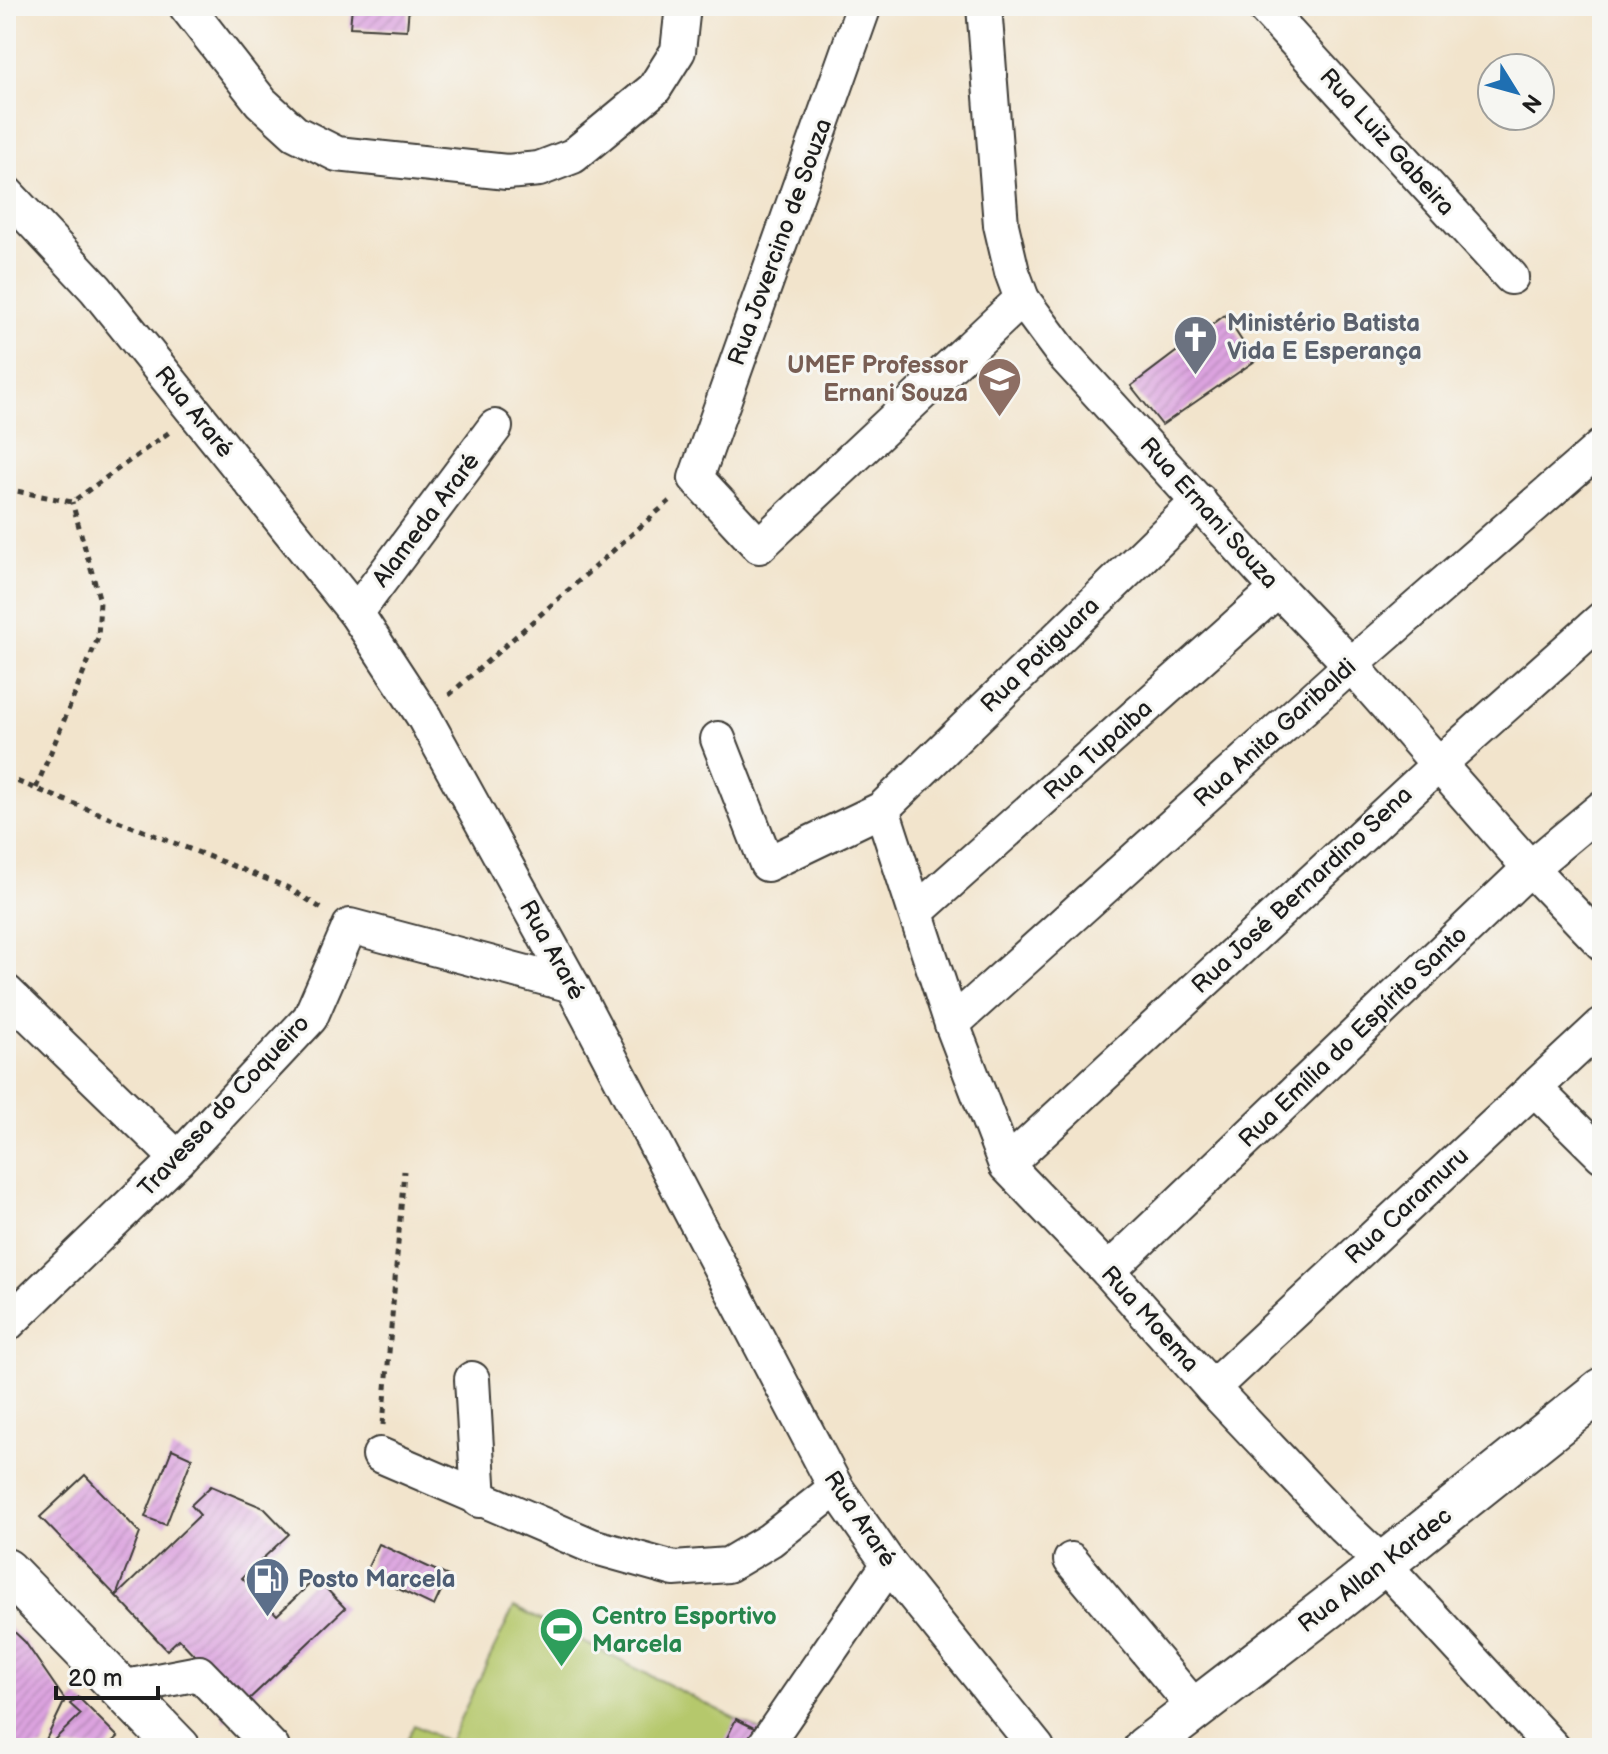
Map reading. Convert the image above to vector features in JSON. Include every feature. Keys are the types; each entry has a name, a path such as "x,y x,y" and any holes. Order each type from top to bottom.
{"main road":[{"name":"Rua Allan Kardec","path":"1145,1748 1602,1389"},
{"path":"6,1570 179,1748"}],"street":[{"path":"186,6 261,102 295,133 337,154 507,172 539,169 573,156 654,89 678,51 683,6"},
{"name":"Rua Jovercino de Souza","path":"696,478 864,6"},
{"name":"Rua Ernani Souza","path":"984,6 1001,225 1022,299 1062,353 1351,665 1530,868 1602,943"},
{"name":"Rua Luiz Gabeira","path":"1263,6 1511,277"},
{"name":"Rua Araré","path":"6,193 96,289 356,613 424,717 572,985 836,1488 889,1564 1037,1748"},
{"path":"696,478 759,546 1022,299"},
{"name":"Alameda Araré","path":"356,613 495,427"},
{"name":"Rua Anita Garibaldi","path":"952,1024 1351,665 1602,446"},
{"name":"Rua Potiguara","path":"718,739 767,864 882,809 1199,501"},
{"name":"Rua Tupaiba","path":"917,911 1278,589"},
{"name":"Rua José Bernardino Sena","path":"1006,1165 1438,765 1602,619"},
{"name":"Rua Emília do Espírito Santo","path":"1108,1271 1530,868 1602,808"},
{"name":"Rua Moema","path":"882,809 952,1024 1006,1165 1553,1748"},
{"path":"350,926 572,985"},
{"name":"Travessa do Coqueiro","path":"6,1325 178,1159 310,1018 350,926"},
{"path":"6,992 178,1159"},
{"name":"Rua Caramuru","path":"1212,1388 1602,1025"},
{"path":"1534,1088 1602,1155"},
{"path":"472,1379 479,1500"},
{"path":"380,1455 592,1546 674,1569 728,1565 770,1540 836,1488"},
{"path":"1071,1560 1195,1708"},
{"path":"763,1748 889,1564"},
{"path":"121,1688 199,1673 272,1748"}],"path":[{"path":"6,489 72,502 194,414"},
{"path":"424,717 696,478"},
{"path":"36,788 98,638 100,601 72,502"},
{"path":"6,777 289,888 350,926"},
{"path":"380,1455 404,1171"}],"green space":[{"name":"Centro Esportivo Marcela","path":"514,1607 760,1731 749,1748 403,1748 414,1725 449,1742"}],"building":[{"path":"352,6 409,6 407,30 350,27"},
{"path":"1225,315 1255,361 1162,425 1131,386"},
{"path":"172,1449 192,1458 166,1525 145,1517"},
{"path":"85,1475 140,1533 116,1596 40,1517"},
{"path":"211,1486 264,1508 289,1534 242,1578 277,1615 316,1578 345,1608 225,1722 214,1676 179,1639 167,1650 116,1596 200,1515 191,1505"},
{"path":"379,1544 448,1576 434,1606 365,1573"},
{"path":"6,1624 25,1642 65,1700 42,1748 6,1748"},
{"path":"78,1697 118,1737 106,1748 60,1748 53,1741 81,1714 70,1704"},
{"path":"736,1719 760,1731 749,1748 722,1748"}],"place":[{"name":"Ministério Batista Vida E Esperança","path":"1196,376"},
{"name":"UMEF Professor Ernani Souza","path":"999,418"},
{"name":"Posto Marcela","path":"267,1618"},
{"name":"Centro Esportivo Marcela","path":"561,1669"}]}
